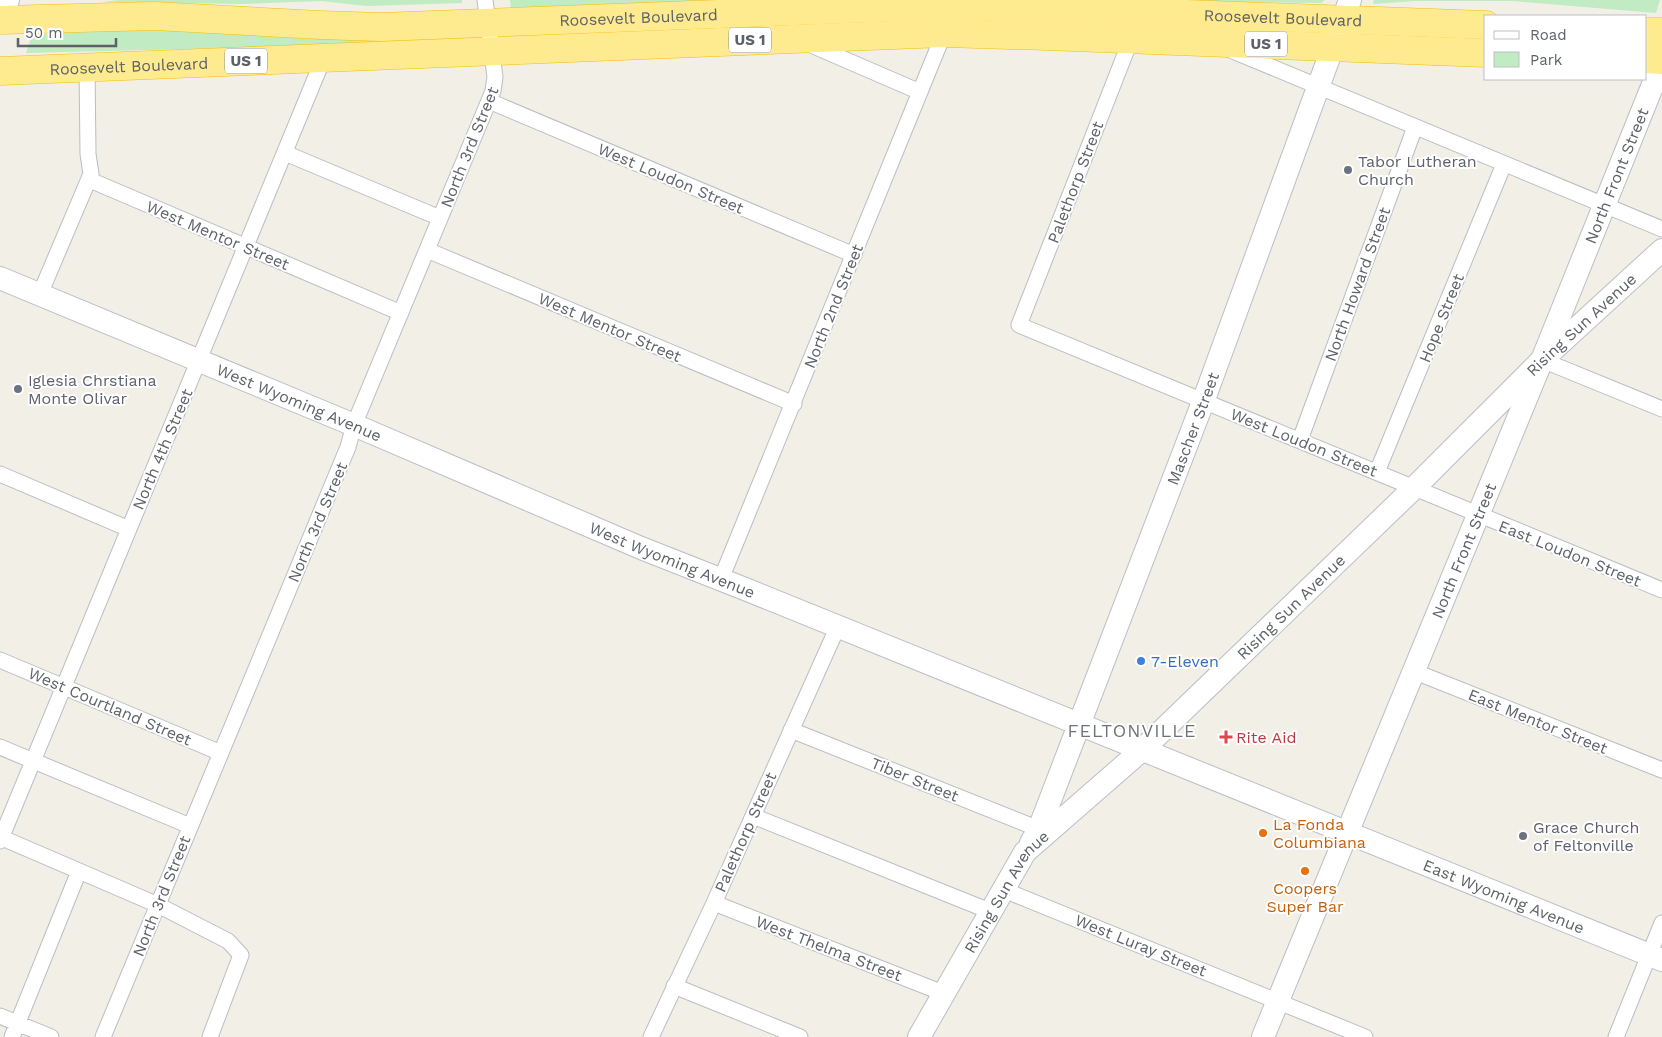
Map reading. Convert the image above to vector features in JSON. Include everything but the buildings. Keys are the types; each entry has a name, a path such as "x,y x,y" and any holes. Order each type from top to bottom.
{"highway":[{"name":"Roosevelt Boulevard","path":"0,20 155,16 359,26 487,12 934,6 1060,9 1346,10 1483,26"},
{"path":"796,38 878,8"},
{"path":"1647,32 1662,32"},
{"name":"Roosevelt Boulevard","path":"0,70 796,38 944,34 1008,34 1484,53"},
{"path":"1647,59 1662,61"}],"street":[{"path":"0,20 8,0"},
{"name":"Mascher Street","path":"1025,852 1038,829 1203,402 1346,10"},
{"name":"North 3rd Street","path":"103,1037 348,447 354,425 493,91 495,77 487,12"},
{"name":"North 2nd Street","path":"721,579 944,34"},
{"path":"796,38 920,92"},
{"name":"Palethorp Street","path":"1019,325 1131,39"},
{"path":"1210,42 1662,229"},
{"name":"North 4th Street","path":"0,839 200,361 324,57"},
{"name":"North Front Street","path":"1263,1037 1542,360 1662,61"},
{"path":"40,294 90,180 87,67"},
{"name":"West Loudon Street","path":"489,101 854,255"},
{"name":"North Howard Street","path":"1300,440 1415,127"},
{"path":"285,153 440,218"},
{"name":"Hope Street","path":"1377,472 1504,164"},
{"name":"West Mentor Street","path":"90,180 401,313"},
{"name":"West Mentor Street","path":"427,250 794,404"},
{"name":"Rising Sun Avenue","path":"919,1037 1025,852 1143,749 1414,488 1542,360 1662,250"},
{"name":"West Wyoming Avenue","path":"0,278 354,425 641,548 746,588 1347,832"},
{"name":"West Loudon Street","path":"1019,325 1478,515"},
{"path":"1542,360 1662,409"},
{"path":"0,474 129,529"},
{"name":"East Loudon Street","path":"1478,515 1662,590"},
{"name":"Palethorp Street","path":"650,1037 714,903 838,626"},
{"name":"West Courtland Street","path":"0,660 221,753"},
{"name":"East Mentor Street","path":"1414,672 1662,770"},
{"name":"Tiber Street","path":"791,730 1038,829"},
{"path":"0,747 190,826"},
{"path":"753,816 992,912"},
{"name":"East Wyoming Avenue","path":"1347,832 1655,957"},
{"path":"0,839 158,905 228,941 241,954 210,1037"},
{"path":"15,1030 79,871"},
{"name":"West Luray Street","path":"1004,890 1365,1037"},
{"name":"West Thelma Street","path":"714,903 944,993"},
{"path":"1616,1037 1655,957 1662,923"},
{"path":"674,986 800,1037"},
{"path":"0,1016 15,1030 51,1037"}],"green space":[{"path":"119,0 462,0 462,3 367,6 321,1 243,4 102,2"},
{"path":"510,0 802,0 511,8"},
{"path":"1177,0 1324,0 1322,3"},
{"path":"1374,0 1660,0 1656,13 1512,1 1414,1 1373,4"},
{"path":"149,26 462,33 463,42 26,53 32,35"}],"place":[{"name":"Tabor Lutheran Church","path":"1348,170"},
{"name":"Iglesia Chrstiana Monte Olivar","path":"18,389"},
{"name":"7-Eleven","path":"1141,661"},
{"name":"Rite Aid","path":"1226,737"},
{"name":"La Fonda Columbiana","path":"1263,833"},
{"name":"Grace Church of Feltonville","path":"1523,836"},
{"name":"Coopers Super Bar","path":"1305,871"}],"district":[{"name":"FELTONVILLE","path":"1132,731"}]}
